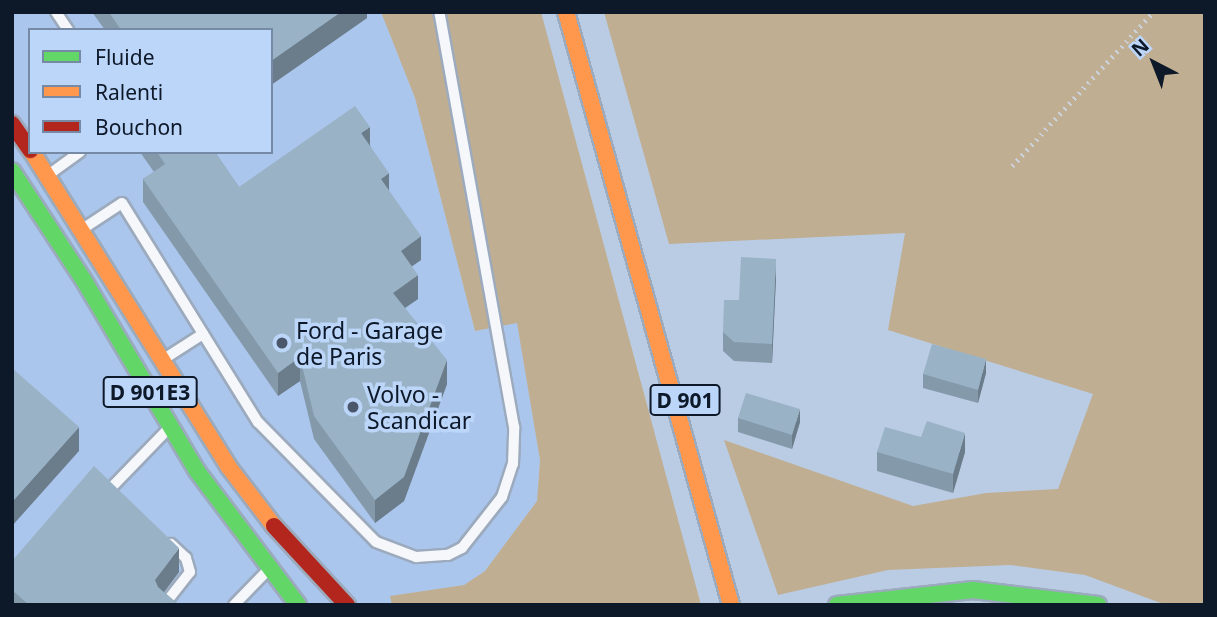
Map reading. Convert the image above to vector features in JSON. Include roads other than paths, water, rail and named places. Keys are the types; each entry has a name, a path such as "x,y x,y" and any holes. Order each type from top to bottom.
{"main road":[{"name":"D 901","path":"566,12 731,605"},
{"name":"D 901","path":"573,12 577,48"},
{"name":"D 901E3","path":"12,124 28,147"},
{"name":"D 901E3","path":"33,154 246,491 300,559 347,605"},
{"name":"D 901E3","path":"14,173 221,507 298,605"},
{"name":"D 901","path":"633,257 734,551"},
{"name":"D 901E3","path":"272,573 305,605"},
{"path":"837,605 908,593 983,590 1098,605"}],"lane":[{"path":"56,12 67,28"},
{"path":"82,229 122,203 258,422 376,541 401,555 448,555 484,524 502,496 513,464 513,411 439,12"},
{"path":"14,173 31,180 47,175 77,154"},
{"path":"132,362 162,360 203,334"},
{"path":"111,488 170,426"},
{"path":"100,478 120,496"},
{"path":"158,532 190,564 186,581 164,605"},
{"path":"234,605 272,573"}],"place":[{"name":"Ford - Garage de Paris","path":"282,343"},
{"name":"Volvo - Scandicar","path":"353,407"}]}
